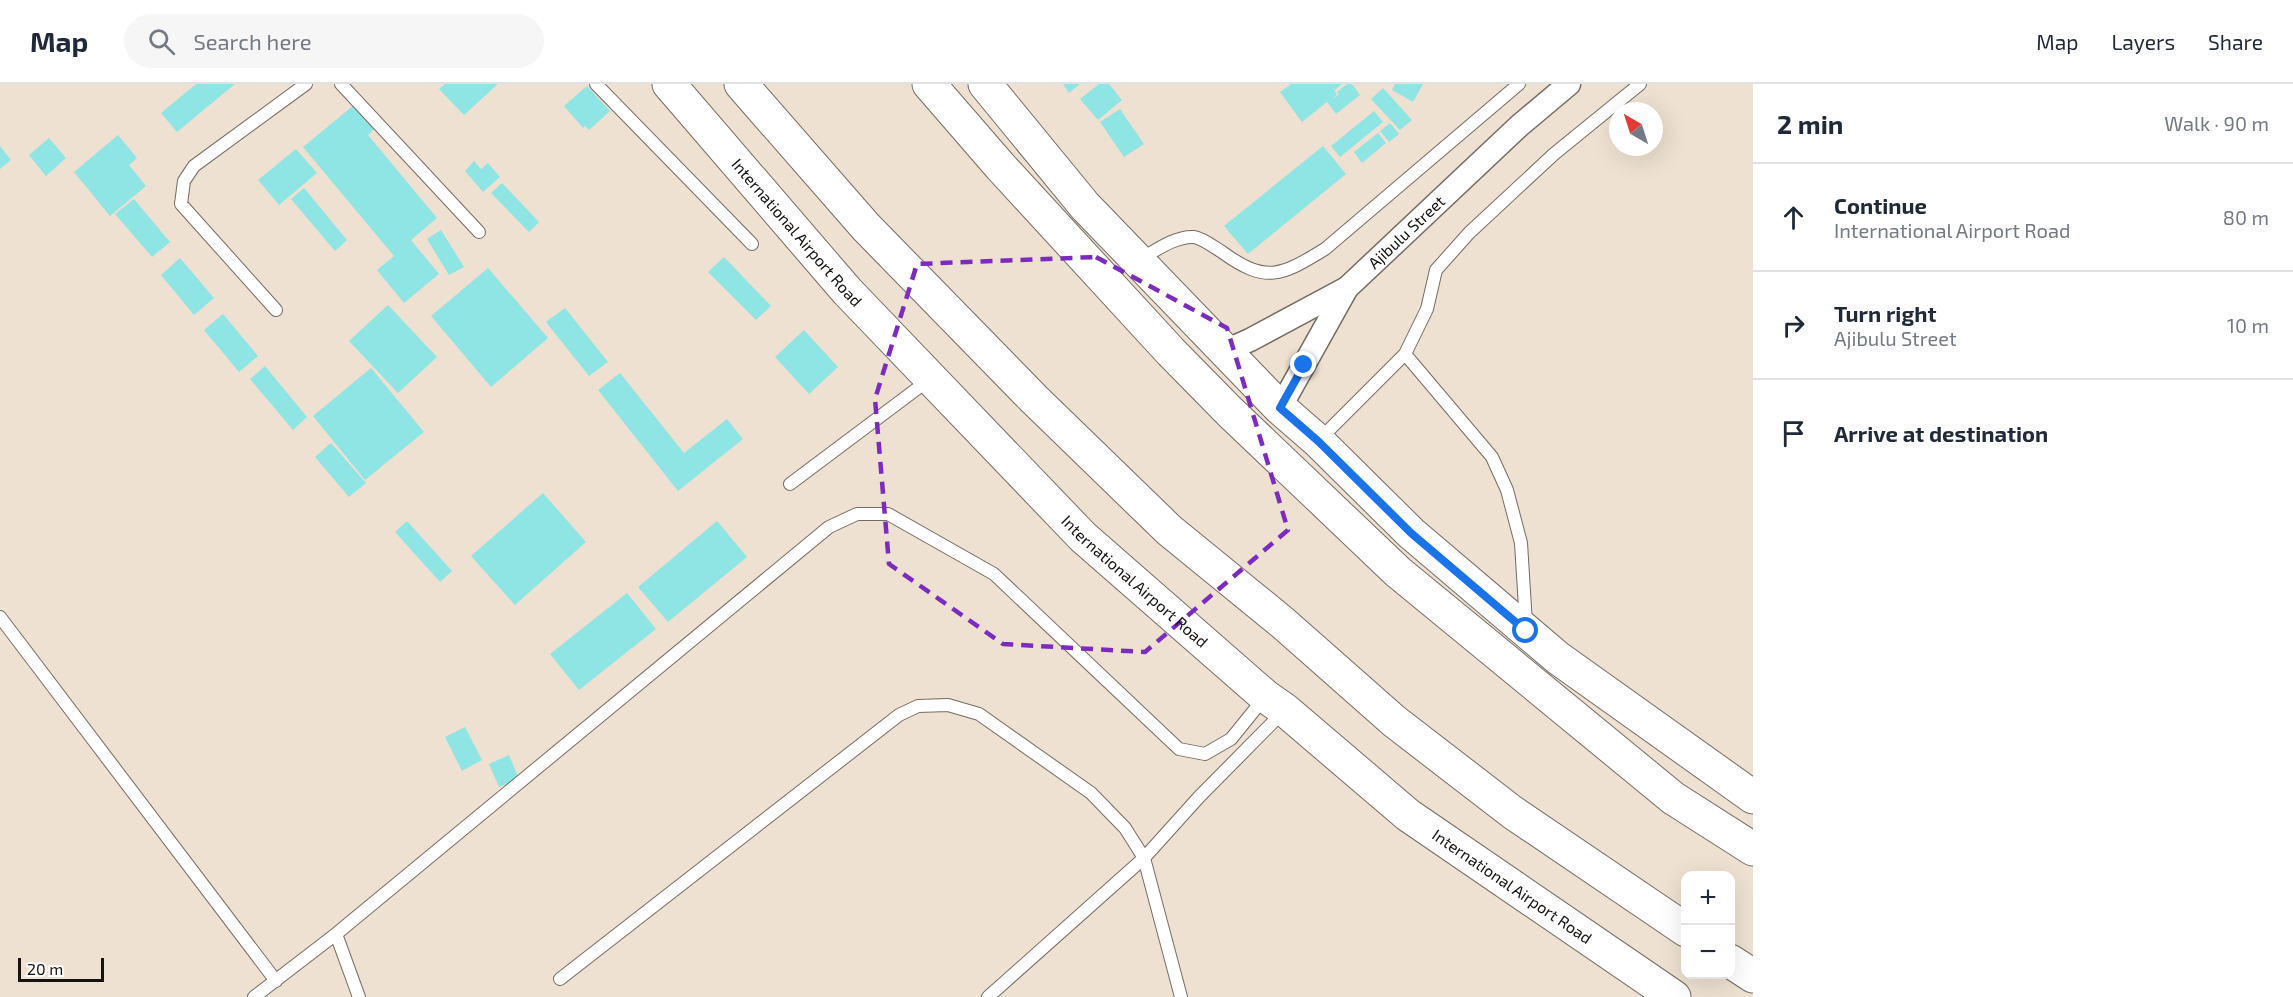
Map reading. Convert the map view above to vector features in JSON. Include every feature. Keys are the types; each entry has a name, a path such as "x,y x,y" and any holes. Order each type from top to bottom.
{"main road":[{"name":"International Airport Road","path":"669,84 847,291 1083,537 1408,815 1674,997"},
{"path":"741,84 866,227 1034,399 1169,530 1283,623 1394,721 1512,812 1681,927"},
{"path":"929,84 999,166 1171,352 1230,412 1398,572 1673,798 1753,849"},
{"path":"985,84 1085,206 1280,408 1318,441 1411,533 1558,658 1753,797"},
{"path":"1735,963 1753,976"}],"street":[{"name":"Ajibulu Street","path":"1280,408 1347,288 1518,126 1569,84"},
{"path":"1225,351 1347,288"}],"lane":[{"path":"276,310 181,204 184,181 194,166 306,84"},
{"path":"341,84 479,232"},
{"path":"596,84 752,244"},
{"path":"1138,260 1179,239 1195,237 1216,248 1241,266 1258,273 1276,273 1303,263 1325,249 1519,84"},
{"path":"1318,441 1405,354 1426,309 1436,270 1469,233 1554,154 1640,84"},
{"path":"1405,354 1492,457 1507,490 1521,543 1526,631"},
{"path":"790,484 931,378"},
{"path":"254,997 336,934 829,527 857,514 888,514 994,574 1179,749 1204,754 1231,739 1275,703"},
{"path":"0,617 276,981"},
{"path":"988,997 1144,858 1199,797 1275,703"},
{"path":"560,980 898,715 918,706 948,705 979,714 1091,793 1125,828 1144,858 1181,997"},
{"path":"336,934 359,997"}],"highlighted area":[{"path":"1096,257 1227,328 1288,530 1145,652 1003,644 889,564 875,399 917,264"}],"shaded area":[{"path":"0,84 1753,84 1753,997 0,997"}],"building":[{"path":"196,84 235,84 177,132 161,113"},
{"path":"445,84 498,84 464,115 439,89"},
{"path":"1063,84 1080,84 1069,93"},
{"path":"1099,84 1109,84 1122,100 1098,120 1080,99"},
{"path":"1291,84 1342,84 1335,90 1332,87 1337,94 1332,100 1339,94 1337,92 1347,84 1352,84 1360,95 1336,114 1327,102 1302,122 1280,92"},
{"path":"1395,84 1423,84 1413,102 1392,90"},
{"path":"587,86 610,111 589,130 585,126 583,128 564,106"},
{"path":"1383,88 1412,120 1400,130 1371,99"},
{"path":"354,105 374,129 368,135 437,218 411,240 439,274 404,303 377,270 394,256 303,147"},
{"path":"1120,109 1144,144 1124,157 1100,122"},
{"path":"1374,111 1383,122 1340,157 1331,146"},
{"path":"1390,123 1399,134 1389,142 1380,131"},
{"path":"1378,133 1386,143 1362,163 1354,152"},
{"path":"118,135 137,158 129,165 146,186 110,216 74,172"},
{"path":"49,138 66,158 46,176 29,155"},
{"path":"0,146 11,160 0,169"},
{"path":"1323,146 1346,174 1248,254 1224,226"},
{"path":"296,149 317,173 279,205 258,180"},
{"path":"474,161 481,169 488,163 500,177 483,192 465,171"},
{"path":"502,183 539,222 529,232 491,193"},
{"path":"304,188 347,240 335,251 291,199"},
{"path":"134,199 170,242 152,257 115,214"},
{"path":"441,230 464,267 449,275 427,239"},
{"path":"724,257 771,306 756,320 708,272"},
{"path":"180,258 214,298 194,315 161,275"},
{"path":"488,268 548,338 491,387 431,316"},
{"path":"388,305 437,357 398,393 349,341"},
{"path":"565,308 608,362 589,376 546,322"},
{"path":"223,314 258,356 239,372 204,330"},
{"path":"804,330 838,367 809,394 775,357"},
{"path":"265,366 307,417 293,430 250,379"},
{"path":"371,368 424,432 365,480 313,416"},
{"path":"620,373 684,453 727,419 743,439 678,491 598,390"},
{"path":"331,443 366,483 349,497 315,457"},
{"path":"543,493 586,542 515,605 471,556"},
{"path":"407,521 452,571 440,582 395,532"},
{"path":"717,521 747,557 668,622 638,587"},
{"path":"627,593 656,629 579,690 550,654"},
{"path":"465,727 482,760 462,771 445,737"},
{"path":"509,755 519,779 499,787 489,764"}],"route":[{"path":"1304,365 1280,408 1318,441 1411,533 1526,631"}]}
